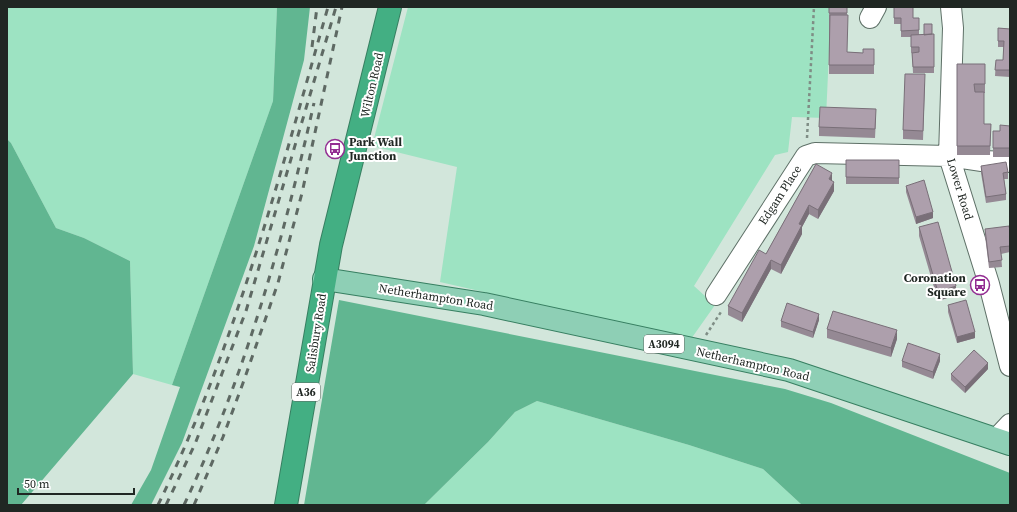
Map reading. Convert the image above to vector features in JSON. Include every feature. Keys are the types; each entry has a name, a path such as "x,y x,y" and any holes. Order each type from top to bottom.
{"highway":[{"name":"Wilton Road","path":"324,279 390,7"},
{"name":"Salisbury Road","path":"286,505 324,279"}],"main road":[{"name":"Netherhampton Road","path":"324,279 484,304 789,370 1005,436"}],"street":[{"name":"Lower Road","path":"951,7 953,28 949,156 1006,338 1010,366"},
{"name":"Edgam Place","path":"716,295 806,156 815,152 949,156 982,161 1010,162"}],"path":[{"path":"806,156 814,7"}],"green space":[{"path":"7,7 277,7 273,101 172,385 133,374 130,261 84,238 56,228 11,143 7,139"},
{"path":"277,7 310,7 304,60 254,246 182,443 151,505 131,505 151,470 180,387 172,385 273,101"},
{"path":"408,7 831,7 826,118 792,117 788,152 775,155 694,286 715,305 691,339 440,282 457,167 372,146"},
{"path":"7,139 11,143 56,228 84,238 130,261 133,374 21,505 7,505"},
{"path":"339,300 785,389 831,403 1010,473 1010,505 802,505 763,469 689,445 537,401 515,412 488,442 424,505 304,505"},
{"path":"537,401 689,445 763,469 802,505 424,505 488,442 515,412"}],"building":[{"path":"829,7 847,7 847,13 829,13"},
{"path":"894,7 913,7 913,18 919,18 919,30 901,31 901,18 894,18"},
{"path":"830,15 848,15 847,52 863,53 863,49 874,49 874,65 829,65"},
{"path":"924,24 932,24 932,34 924,35"},
{"path":"998,28 1010,29 1010,70 995,70 996,60 1003,60 1004,41 998,41"},
{"path":"934,34 934,67 913,67 912,53 919,52 919,47 911,47 911,35"},
{"path":"957,64 985,64 985,84 974,84 975,92 984,92 984,124 991,124 990,146 957,146"},
{"path":"905,74 925,74 923,131 903,130"},
{"path":"820,107 876,109 875,129 819,127"},
{"path":"1000,125 1010,126 1010,148 993,148 993,131 1000,131"},
{"path":"846,160 899,160 899,178 846,177"},
{"path":"1006,162 1008,172 1003,173 1006,194 986,197 981,166"},
{"path":"816,164 832,173 829,179 834,182 818,210 809,205 799,224 802,225 781,265 771,260 742,313 728,306 759,250 766,254"},
{"path":"924,180 933,212 916,217 906,186"},
{"path":"938,222 956,286 938,292 919,227"},
{"path":"1009,226 1010,246 1000,247 1002,260 989,262 985,229"},
{"path":"966,300 975,332 957,337 948,305"},
{"path":"787,303 819,314 813,332 781,321"},
{"path":"833,311 897,330 891,348 827,329"},
{"path":"908,343 940,354 933,372 902,361"},
{"path":"974,350 988,363 965,387 951,374"}],"railway":[{"path":"312,47 317,7"},
{"path":"158,505 185,445 233,322 254,260 328,7"},
{"path":"166,505 195,444 246,311 336,7"},
{"path":"194,505 223,437 278,283 302,193 342,7"},
{"path":"184,505 206,456 244,358 275,257 314,103"}],"place":[{"name":"Park Wall Junction","path":"335,149"},
{"name":"Coronation Square","path":"980,285"}]}
